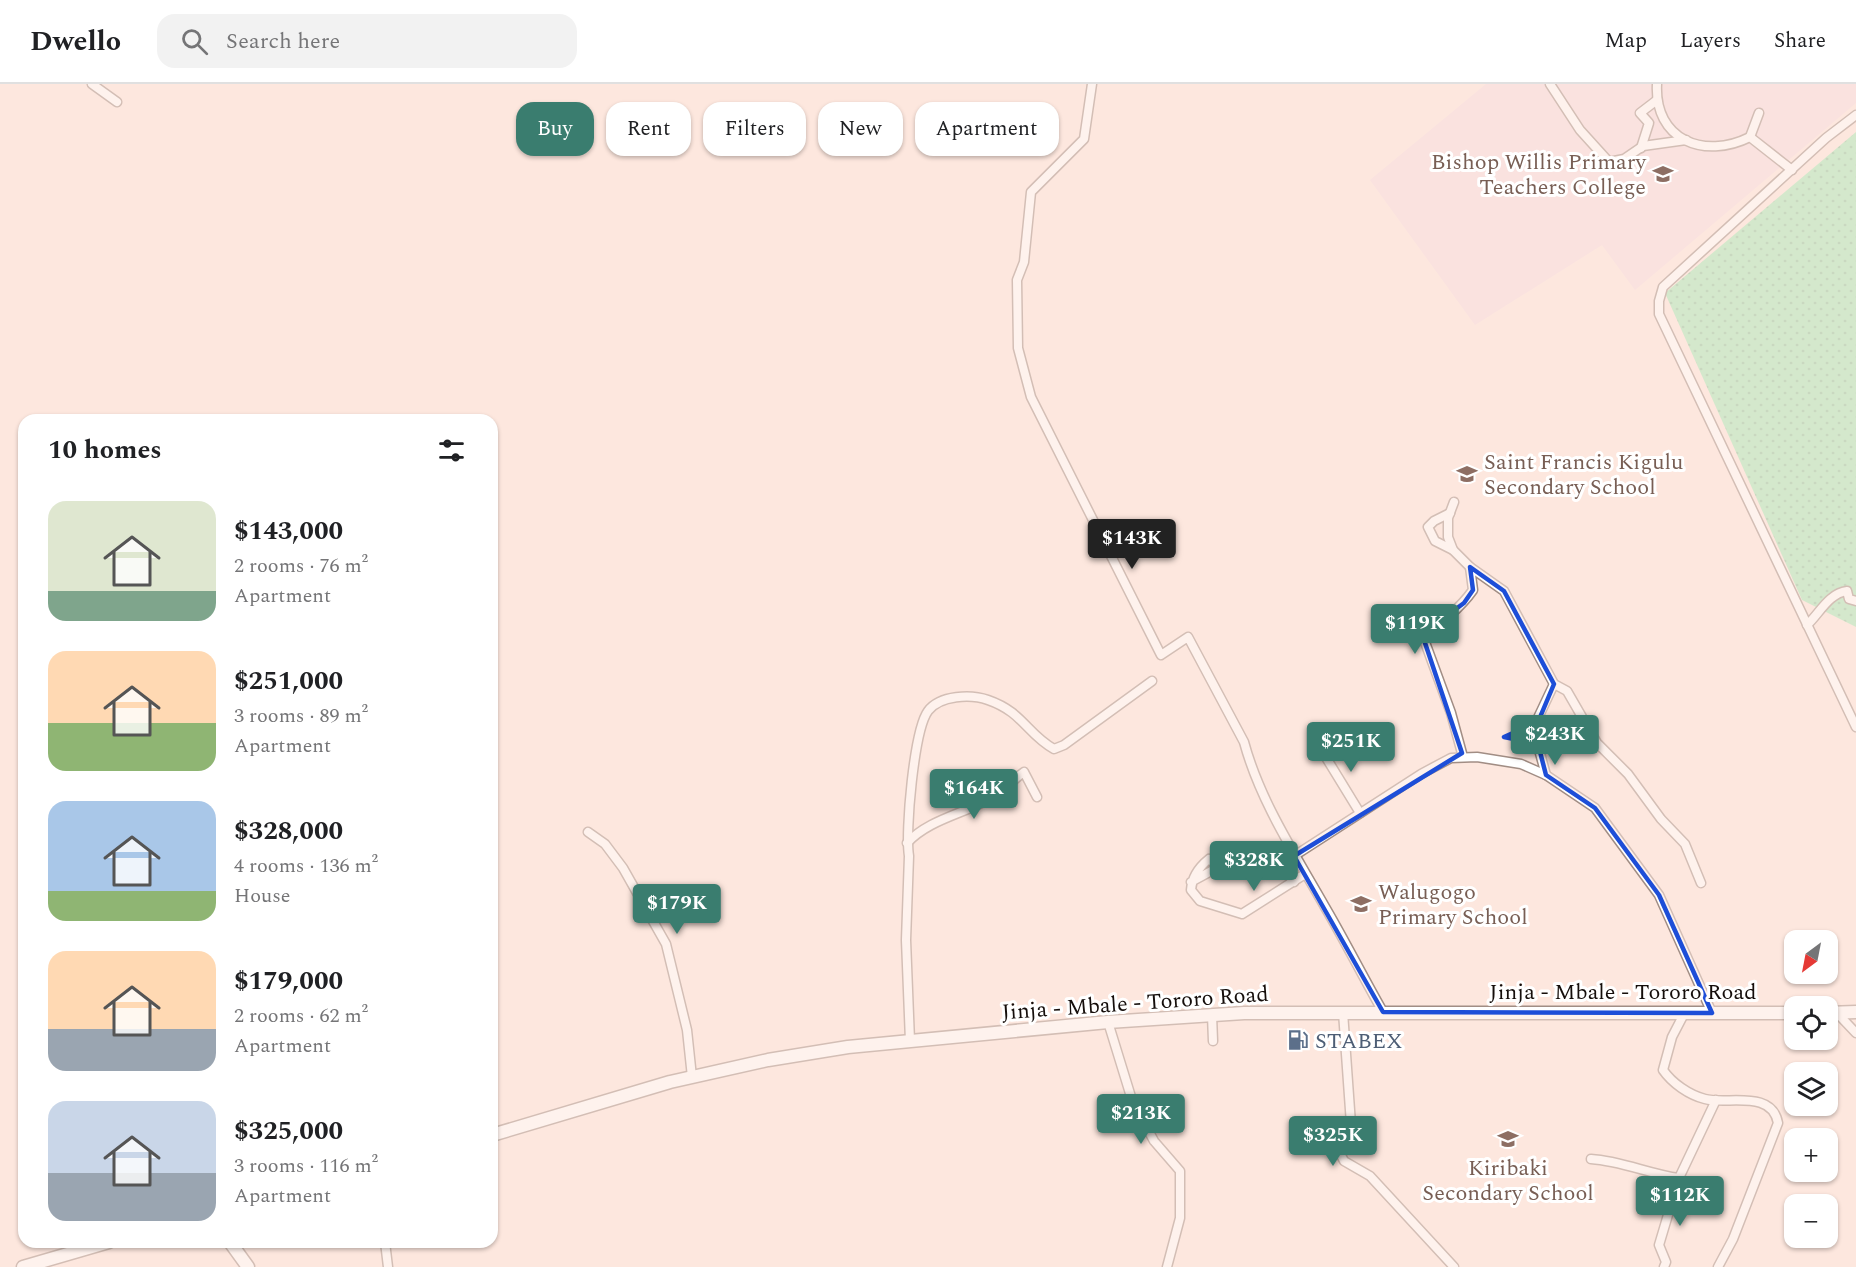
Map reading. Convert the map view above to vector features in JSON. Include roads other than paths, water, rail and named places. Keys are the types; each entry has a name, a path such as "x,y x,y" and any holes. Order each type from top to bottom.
{"main road":[{"name":"Jinja - Mbale - Tororo Road","path":"498,1134 692,1077 830,1050 1108,1022 1212,1015 1343,1012 1784,1012"},
{"path":"1838,1012 1856,1012"},
{"path":"23,1267 88,1248"},
{"path":"234,1248 248,1267"}],"street":[{"path":"92,84 117,102"},
{"path":"1092,84 1084,139 1031,192 1024,262 1017,280 1018,348 1031,397 1161,655 1188,637 1244,742 1249,760 1294,856 1383,1012"},
{"path":"1550,84 1580,130 1609,162 1624,159 1641,148 1686,140"},
{"path":"1657,84 1657,100 1663,123 1686,140 1702,146 1733,146 1750,137 1759,113"},
{"path":"1641,148 1649,123 1640,113 1657,100"},
{"path":"1856,115 1826,138 1663,287 1659,301 1659,314 1856,727"},
{"path":"1750,137 1792,170"},
{"path":"1453,550 1448,537 1450,513 1454,502"},
{"path":"1450,513 1434,521 1428,527 1435,541 1453,550 1470,567 1504,591 1554,684 1567,691 1597,743 1628,774 1661,819 1685,844 1701,883"},
{"path":"1463,757 1451,713 1422,634 1430,624 1446,617 1464,603 1473,590 1470,567"},
{"path":"1807,626 1829,600 1840,592 1847,591 1849,599 1856,601"},
{"path":"910,1041 906,940 910,786 917,748 928,711 940,702 964,696 987,700 1016,713 1043,743 1054,749 1064,745 1152,681"},
{"path":"1546,775 1538,744 1538,722 1554,684"},
{"path":"1538,722 1525,731 1527,738 1538,744"},
{"path":"1319,746 1360,813"},
{"path":"1294,856 1421,774 1451,758 1477,756 1521,764 1546,775 1596,808 1659,895 1712,1012"},
{"path":"907,843 917,832 999,793 1024,771 1037,797"},
{"path":"588,832 605,844 623,868 666,944 687,1030 692,1077"},
{"path":"1283,869 1294,882"},
{"path":"1191,882 1191,890 1200,900 1242,914 1305,874"},
{"path":"1343,1012 1351,1124 1341,1155 1344,1161 1370,1176 1454,1267"},
{"path":"1685,1012 1672,1036 1663,1070 1670,1080 1705,1099 1742,1098 1765,1106 1777,1116 1778,1123 1732,1239 1718,1267"},
{"path":"1212,1015 1213,1041"},
{"path":"1838,1018 1856,1034"},
{"path":"1108,1022 1132,1100 1154,1141 1180,1171 1180,1218 1167,1267"},
{"path":"1664,1267 1666,1262 1659,1245 1679,1178 1716,1100"},
{"path":"1591,1159 1609,1160 1656,1175 1679,1178"},
{"path":"386,1248 388,1267"}],"place":[{"name":"Bishop Willis Primary Teachers College","path":"1663,174"},
{"name":"Saint Francis Kigulu Secondary School","path":"1467,474"},
{"name":"Walugogo Primary School","path":"1361,904"},
{"name":"STABEX","path":"1298,1040"},
{"name":"Kiribaki Secondary School","path":"1508,1139"}]}
